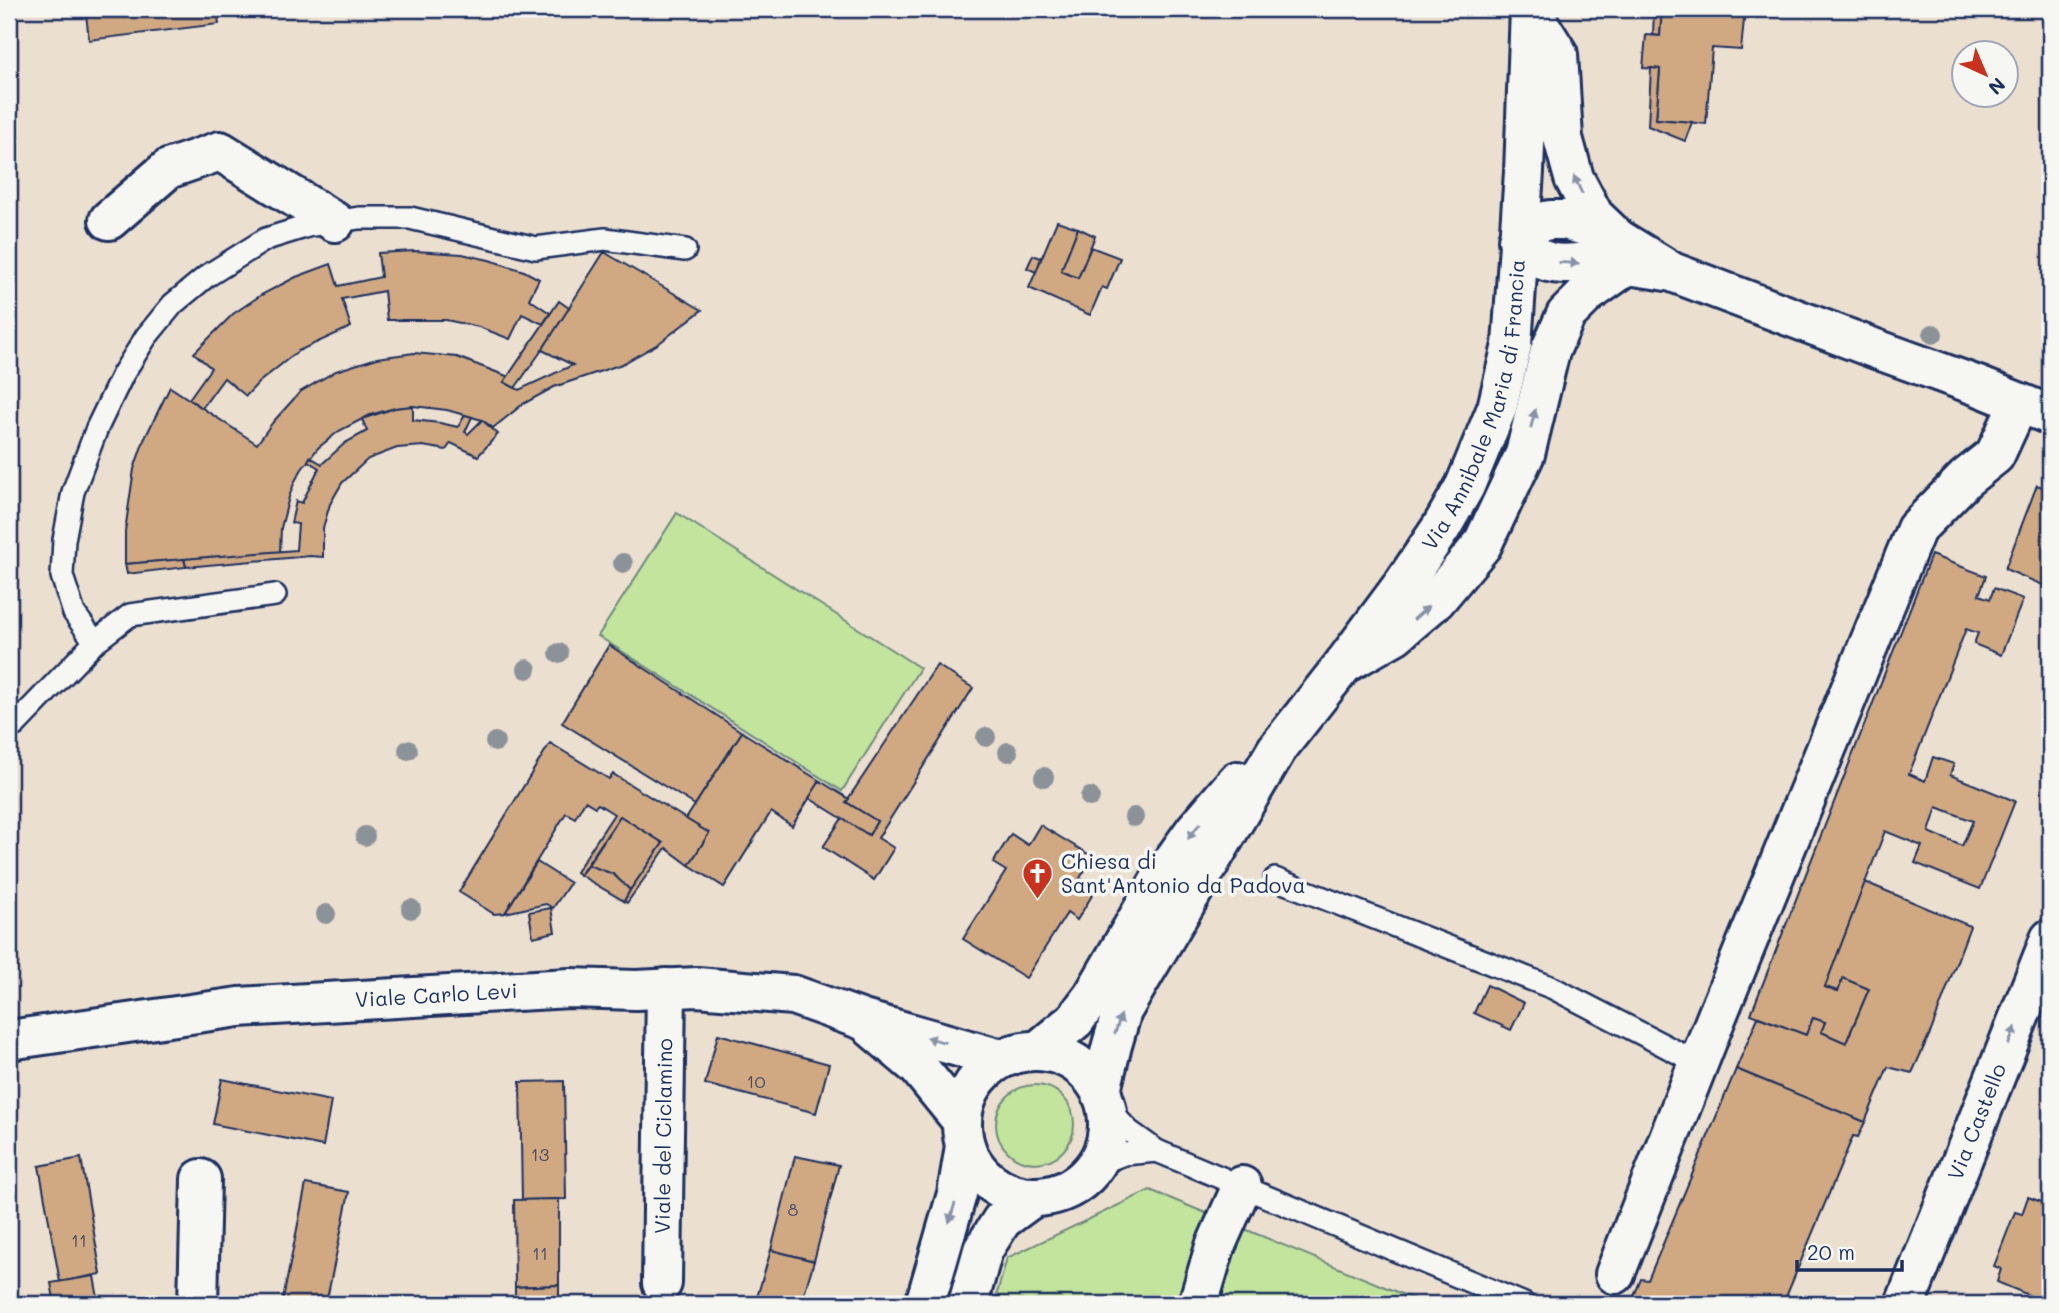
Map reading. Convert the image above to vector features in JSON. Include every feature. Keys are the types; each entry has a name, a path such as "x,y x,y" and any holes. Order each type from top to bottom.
{"street":[{"name":"Via Annibale Maria di Francia","path":"1104,1099 1112,1045 1122,1011 1277,749 1344,664 1441,528 1465,486 1497,408 1512,345 1524,172 1530,9"},
{"path":"1530,9 1558,54 1563,138 1574,178 1594,216 1622,252"},
{"path":"109,220 168,169 220,151 335,222"},
{"path":"1518,240 1532,224 1565,220 1622,252 2035,409 1995,455 1966,478 1916,529 1615,1274"},
{"path":"1344,664 1395,635 1426,609 1482,545 1525,454 1550,351 1566,316 1622,252"},
{"name":"Via Annibale Maria di Francia","path":"1039,1050 1075,1020 1093,996 1163,875 1195,830 1238,779 1277,749"},
{"name":"Via Castello","path":"1905,1304 2050,939"},
{"name":"Viale Carlo Levi","path":"9,1040 239,1007 570,988 636,990 697,987 793,995 863,1020 1002,1059"},
{"name":"Viale del Ciclamino","path":"662,1283 666,988"},
{"name":"Viale Carlo Levi","path":"863,1020 918,1067 963,1133"},
{"path":"925,1304 957,1194 965,1102 973,1084 986,1070 1002,1059 1020,1052 1039,1050 1058,1054 1075,1062 1090,1074 1104,1099 1109,1128 1098,1164 1085,1179 1069,1190 1032,1198 1014,1195 983,1177 972,1162 963,1133"},
{"path":"198,1304 201,1179"},
{"path":"1198,1304 1215,1247 1242,1186"},
{"path":"968,1304 984,1250 1002,1220 1032,1198"}],"lane":[{"path":"95,642 74,613 62,576 64,540 73,492 97,428 123,374 146,337 173,304 207,275 266,239 308,226 359,218 410,218 537,248 605,239 685,250"},
{"path":"15,725 95,642 130,615 275,595"},
{"path":"1275,879 1553,988 1698,1063"},
{"path":"1104,1099 1129,1131 1157,1150 1524,1304"},
{"path":"1098,1164 1124,1154 1157,1150"}],"green space":[{"path":"677,513 920,668 842,791 598,636"},
{"path":"1035,1085 1050,1088 1063,1096 1071,1109 1074,1124 1071,1139 1063,1152 1050,1160 1035,1163 1020,1160 1007,1152 999,1139 996,1124 999,1109 1007,1096 1020,1088"},
{"path":"1150,1190 1426,1304 994,1304 1007,1258"}],"building":[{"path":"129,9 217,9 219,24 89,40 86,14"},
{"path":"1654,9 1662,9 1660,36 1653,35"},
{"path":"1662,9 1745,9 1741,50 1712,48 1706,124 1656,119 1660,69 1643,68 1646,35 1660,36"},
{"path":"1651,68 1660,69 1656,119 1692,122 1685,141 1648,126"},
{"path":"1057,221 1078,228 1061,271 1078,278 1091,247 1120,258 1107,289 1102,287 1090,315 1029,288"},
{"path":"1078,228 1095,236 1078,278 1061,271"},
{"path":"415,251 462,254 524,271 539,279 529,299 550,313 543,324 522,314 510,339 479,327 446,320 387,320 384,291 342,299 351,327 298,351 246,396 224,378 202,408 189,399 211,368 194,353 233,314 261,295 296,277 331,264 338,286 381,277 378,253"},
{"path":"604,252 702,310 658,344 622,364 554,387 523,404 493,428 482,420 447,410 413,406 370,415 339,431 318,448 295,481 281,528 280,552 125,564 125,531 134,469 144,440 170,387 257,444 300,392 336,371 377,358 414,353 457,357 509,377 504,382 519,390 573,365 542,350"},
{"path":"1033,255 1041,258 1036,272 1027,268"},
{"path":"559,301 569,308 542,350 515,388 504,382"},
{"path":"413,406 413,420 458,427 465,415 472,417 465,432 468,434 482,420 498,434 478,456 451,443 446,450 423,446 397,448 368,459 342,483 330,504 323,528 323,557 186,567 184,559 296,550 298,524 291,523 296,501 302,503 319,468 308,461 310,457 322,464 345,443 367,431 362,419 395,408"},
{"path":"2037,485 2050,490 2050,588 2005,569"},
{"path":"1931,555 1986,576 1979,595 1990,599 1994,588 2023,599 2001,655 1974,644 1978,633 1966,629 1909,774 1925,781 1933,757 1954,764 1950,775 2015,801 1980,889 1915,863 1922,846 1885,831 1825,987 1838,991 1843,978 1869,989 1846,1043 1821,1032 1825,1022 1813,1018 1806,1035 1751,1014","holes":["1937,807 1973,821 1962,846 1929,832"]},
{"path":"184,559 186,567 127,574 125,564"},
{"path":"609,645 742,732 695,805 562,723"},
{"path":"937,665 973,688 878,838 894,848 874,880 823,847 843,817 869,835 877,821 846,802"},
{"path":"742,732 820,781 792,826 771,812 724,887 689,865 709,833 686,819"},
{"path":"550,743 609,779 613,774 709,833 689,865 666,848 627,903 624,901 663,843 620,816 580,875 576,872 614,814 598,804 595,807 585,801 575,818 566,813 505,913 494,914 459,892"},
{"path":"820,781 849,799 846,802 877,821 869,835 809,798"},
{"path":"620,816 663,843 630,890 613,874 588,865"},
{"name":"Chiesa di Sant'Antonio da Padova","path":"1040,825 1093,857 1080,878 1096,889 1077,920 1067,913 1026,978 963,939 1006,871 993,863 1011,834 1028,845"},
{"path":"537,862 570,883 553,908 546,904 505,913"},
{"path":"588,865 613,874 630,890 624,901 580,875"},
{"path":"1865,882 1970,926 1931,1031 1912,1073 1888,1067 1865,1122 1736,1069 1758,1017 1806,1035 1813,1018 1825,1022 1821,1032 1846,1043 1869,989 1843,978 1838,991 1825,987"},
{"path":"551,908 555,932 533,937 529,912"},
{"path":"1487,985 1524,1003 1511,1030 1474,1013"},
{"path":"718,1034 829,1064 816,1113 705,1084"},
{"path":"1736,1069 1865,1122 1858,1137 1853,1136 1783,1304 1649,1304 1633,1298 1641,1279 1648,1280"},
{"path":"222,1079 331,1101 323,1146 213,1124"},
{"path":"564,1081 566,1199 522,1200 520,1082"},
{"path":"795,1156 839,1165 814,1261 771,1250"},
{"path":"81,1158 101,1274 60,1282 39,1166"},
{"path":"306,1184 349,1192 326,1304 282,1304"},
{"path":"2028,1197 2050,1205 2050,1304 1997,1282 2001,1269 1994,1266 2015,1212 2022,1214"},
{"path":"559,1199 559,1285 515,1287 514,1200"},
{"path":"771,1250 814,1261 801,1304 755,1304"},
{"path":"94,1276 99,1304 55,1304 51,1283"},
{"path":"559,1285 559,1304 515,1304 515,1287"}],"place":[{"name":"Chiesa di Sant'Antonio da Padova","path":"1038,901"}]}
